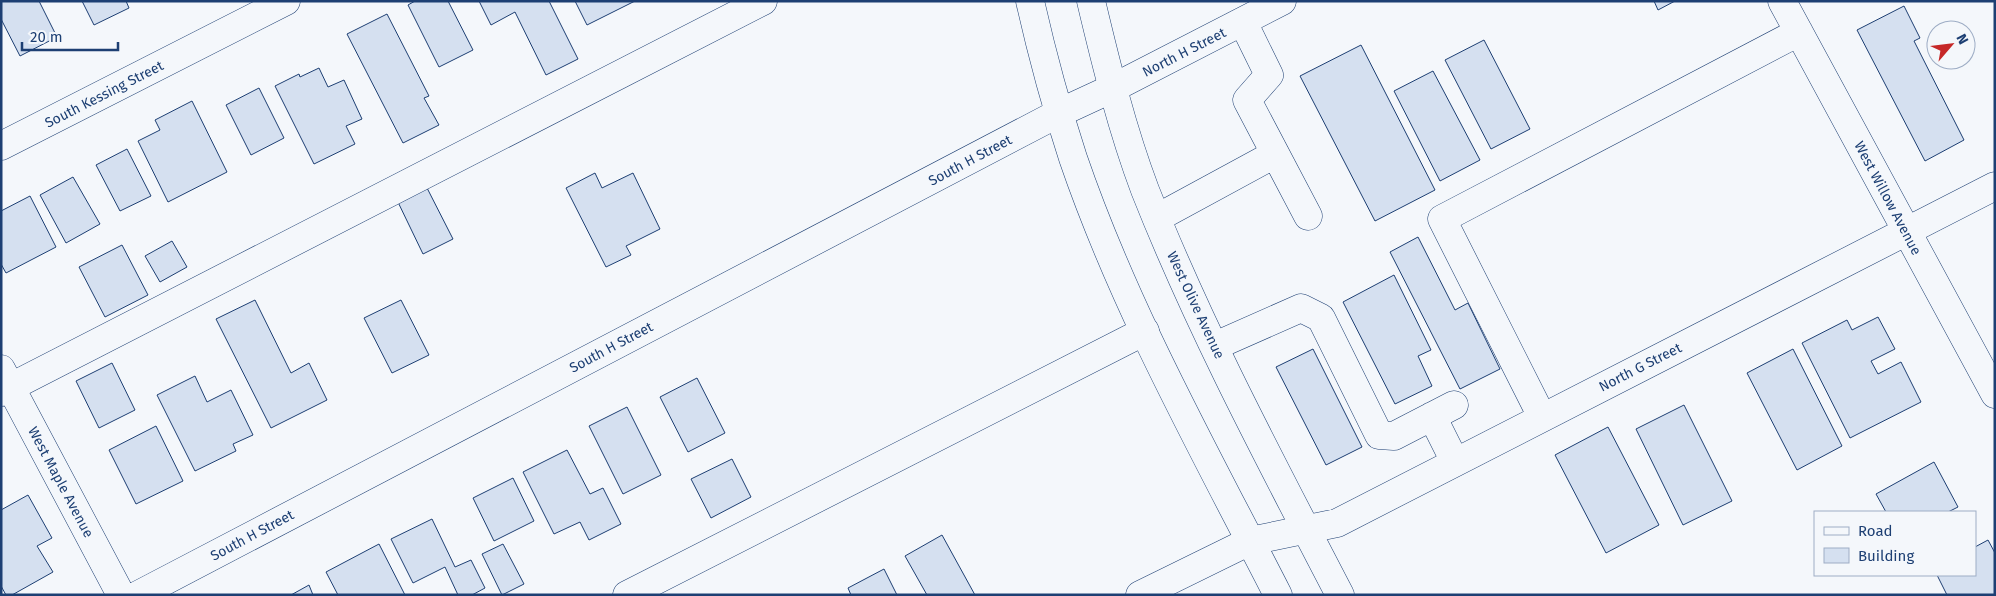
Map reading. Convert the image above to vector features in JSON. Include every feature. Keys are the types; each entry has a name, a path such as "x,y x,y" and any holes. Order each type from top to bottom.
{"street":[{"name":"South Kessing Street","path":"1,146 286,1"},
{"path":"4,383 763,1"},
{"path":"1030,1 1059,113 1099,226 1145,331 1278,595"},
{"name":"West Olive Avenue","path":"1091,1 1113,88 1142,180 1157,218 1215,346 1293,532 1340,595"},
{"name":"North H Street","path":"1086,101 1248,13 1282,1"},
{"name":"West Willow Avenue","path":"1782,1 1995,394"},
{"path":"1248,13 1269,74 1247,100 1308,216"},
{"path":"1542,417 1442,219 1799,32"},
{"name":"South H Street","path":"138,595 1059,113 1086,101"},
{"path":"1157,218 1276,154"},
{"name":"North G Street","path":"1140,595 1250,541 1337,523 1905,230 1995,186"},
{"path":"1215,346 1301,308 1321,318 1379,435 1394,436 1443,410 1456,462"},
{"path":"627,595 1145,331"},
{"name":"West Maple Avenue","path":"4,383 121,595"}],"building":[{"path":"1,1 39,1 57,37 20,56 1,19"},
{"path":"82,1 126,1 129,8 94,25"},
{"path":"415,1 448,1 473,50 439,67 408,5"},
{"path":"479,1 549,1 578,59 546,75 515,12 491,25"},
{"path":"575,1 635,1 587,25"},
{"path":"1654,1 1675,1 1658,10"},
{"path":"1904,6 1920,38 1914,41 1926,65 1926,70 1929,70 1964,140 1925,161 1857,30"},
{"path":"387,14 429,96 424,98 439,125 403,143 347,34"},
{"path":"1484,40 1530,129 1491,149 1445,60"},
{"path":"1361,45 1435,190 1375,221 1300,76"},
{"path":"319,68 328,87 344,80 362,119 346,126 355,144 314,164 275,86 299,74 300,77"},
{"path":"1433,71 1480,160 1440,181 1394,91"},
{"path":"259,88 284,138 251,155 226,105"},
{"path":"192,101 227,172 168,202 138,141 160,130 155,120"},
{"path":"127,149 151,196 120,211 96,165"},
{"path":"595,173 602,188 633,173 660,229 626,246 631,255 606,267 566,188"},
{"path":"73,177 100,224 66,243 40,195"},
{"path":"425,184 453,239 423,254 396,198"},
{"path":"30,196 56,247 6,273 1,264 1,211"},
{"path":"1418,237 1455,310 1468,303 1500,369 1460,389 1390,252"},
{"path":"172,241 187,267 160,282 145,256"},
{"path":"122,245 148,295 105,317 79,267"},
{"path":"1394,275 1431,350 1418,356 1432,386 1395,404 1343,302"},
{"path":"255,300 291,373 309,363 327,400 271,428 216,319"},
{"path":"401,300 429,355 392,373 364,318"},
{"path":"1878,317 1895,349 1871,361 1878,374 1901,362 1921,402 1850,438 1802,343 1847,320 1852,330"},
{"path":"1313,349 1362,447 1326,465 1276,367"},
{"path":"1793,349 1842,446 1797,470 1747,373"},
{"path":"112,363 135,410 99,428 76,381"},
{"path":"195,376 207,402 231,390 253,435 233,444 236,451 195,471 157,395"},
{"path":"697,378 725,433 688,452 660,397"},
{"path":"1684,405 1732,501 1683,525 1636,429"},
{"path":"627,407 661,475 623,494 589,426"},
{"path":"156,426 183,481 136,504 109,450"},
{"path":"1608,427 1659,525 1606,553 1555,455"},
{"path":"567,450 590,494 603,488 621,524 589,540 580,522 554,534 523,472"},
{"path":"732,459 751,497 711,518 691,479"},
{"path":"1934,462 1958,507 1950,511 1885,511 1876,494"},
{"path":"513,478 534,521 494,541 473,498"},
{"path":"28,495 52,538 37,546 53,572 12,595 6,595 1,586 1,510"},
{"path":"432,519 455,567 471,560 485,588 472,595 458,595 445,567 413,583 391,539"},
{"path":"942,535 975,595 927,595 905,556"},
{"path":"1988,540 1995,553 1995,595 1947,595 1938,576 1976,576 1976,546"},
{"path":"379,544 405,595 338,595 326,572"},
{"path":"503,544 524,584 502,595 482,554"},
{"path":"884,569 897,595 851,595 848,588"},
{"path":"309,585 313,595 291,595"}]}
